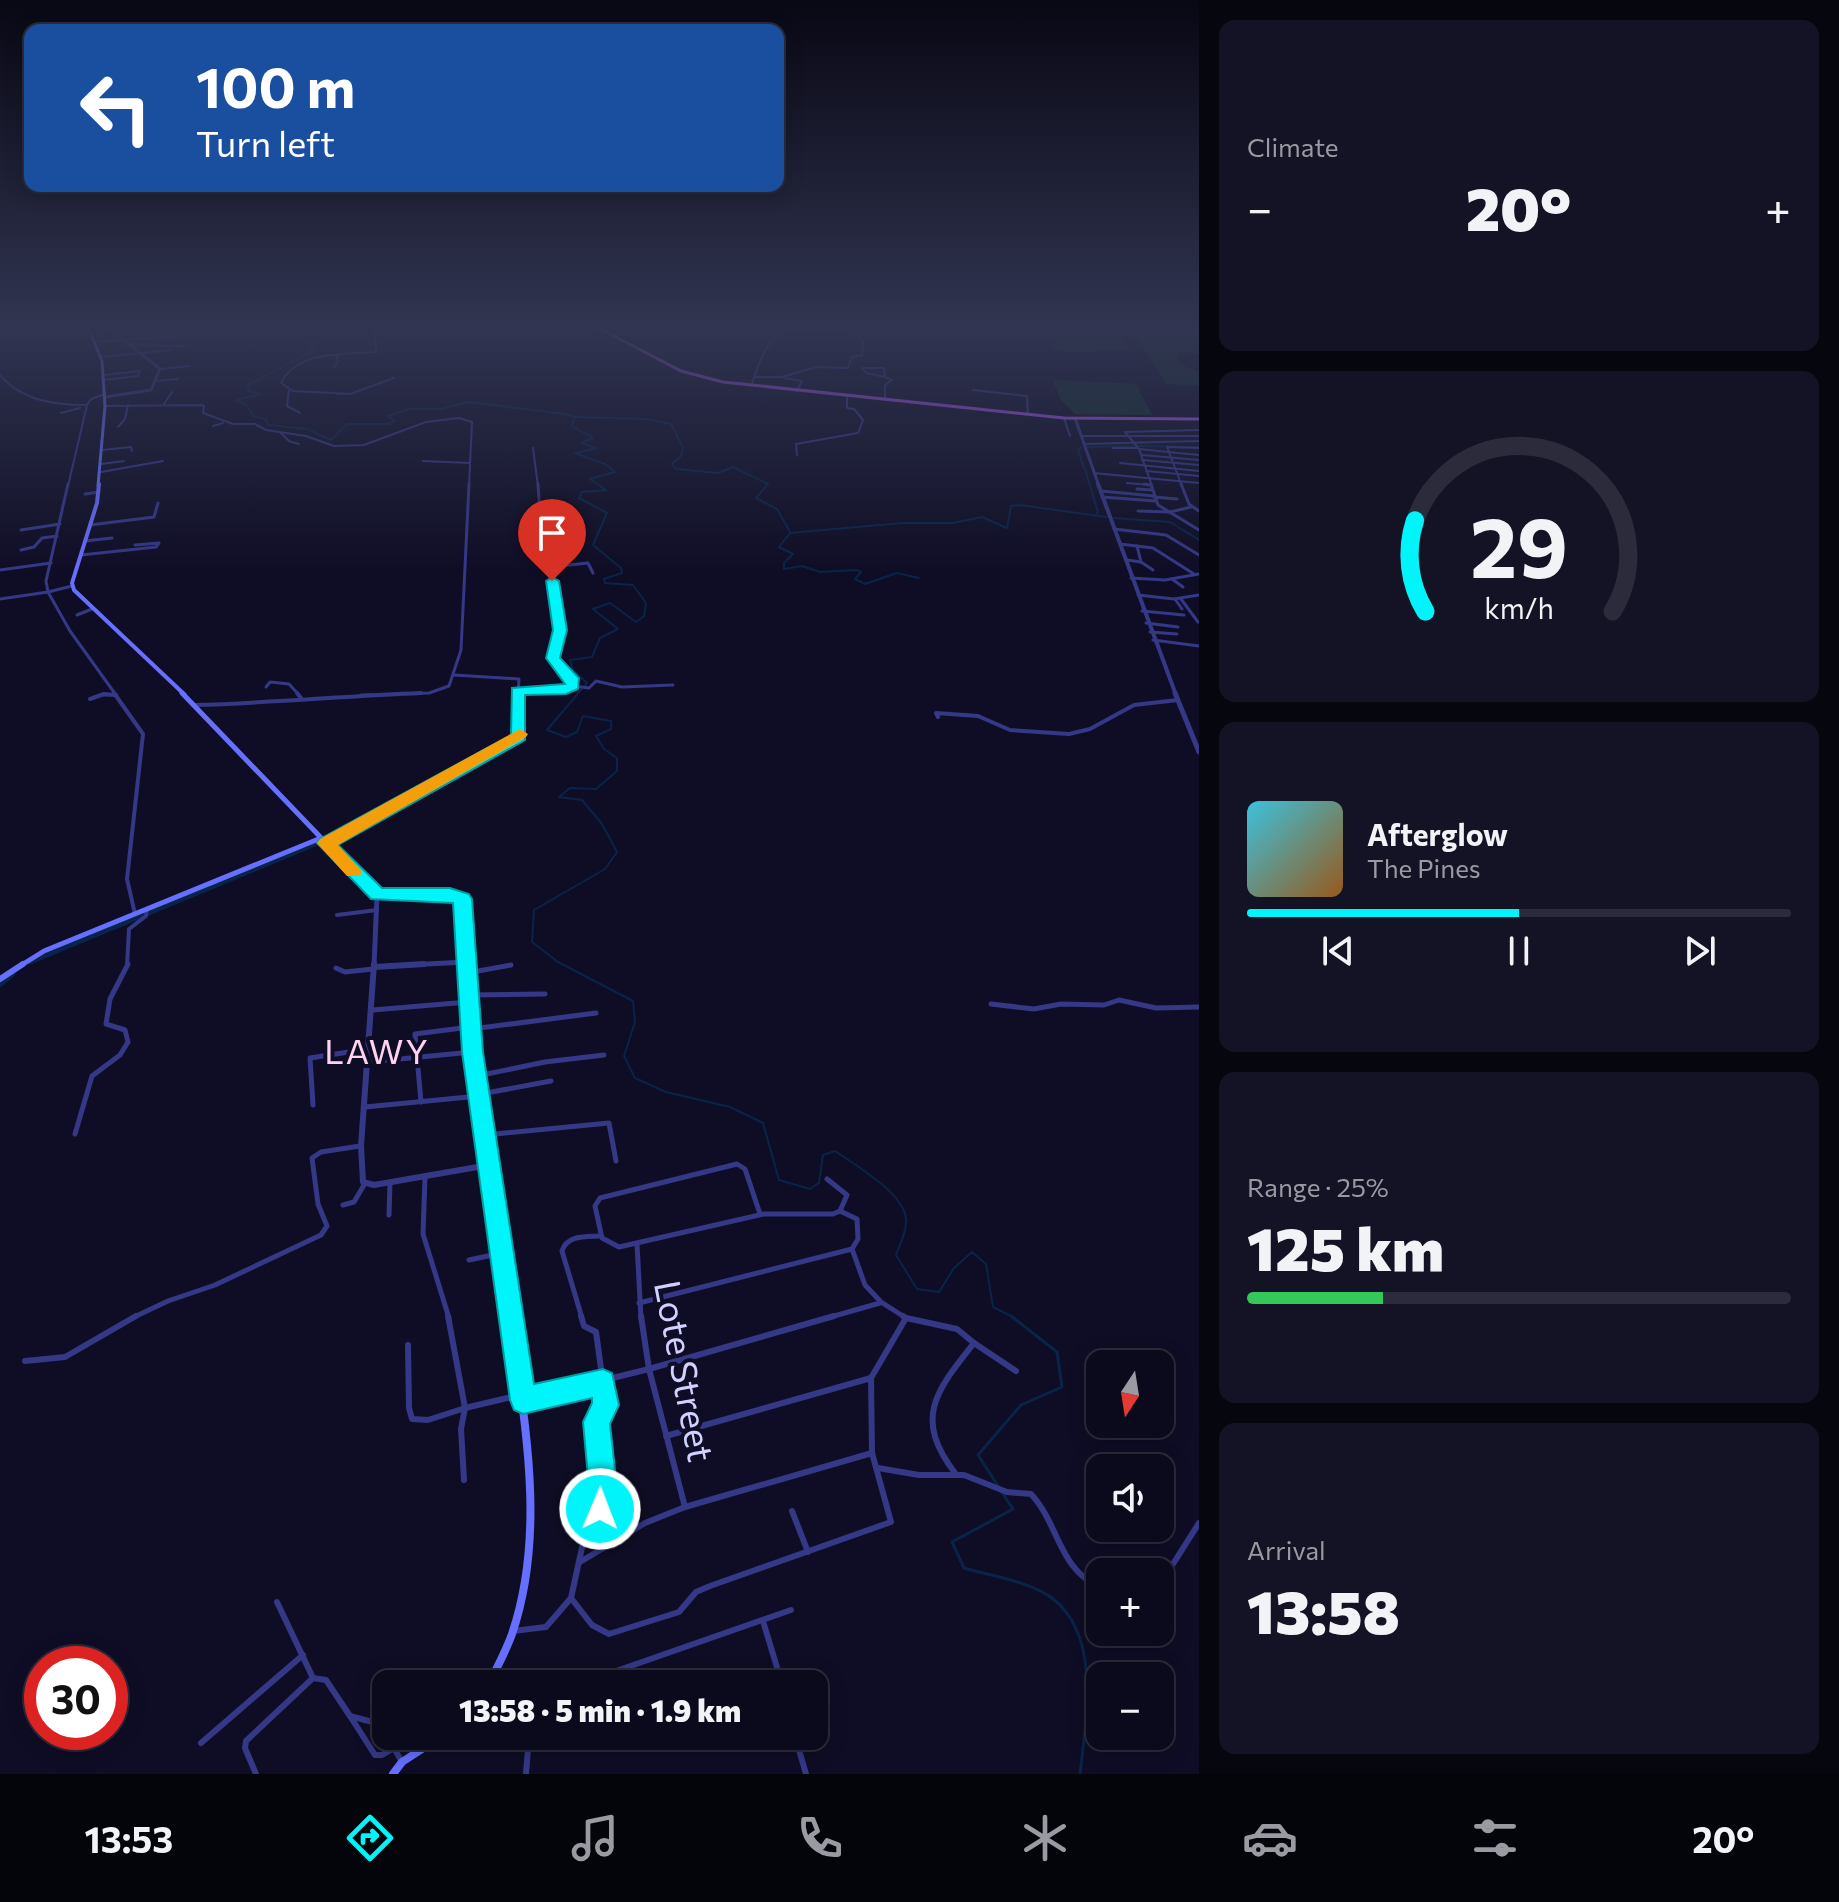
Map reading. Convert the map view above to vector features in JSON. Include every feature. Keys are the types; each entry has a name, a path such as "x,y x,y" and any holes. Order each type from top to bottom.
{"main road":[{"path":"105,408 99,492 72,586 92,609 195,705 377,895 450,895 462,899 472,1052 481,1095 531,1470 523,1584 513,1631 495,1670"},
{"path":"965,408 1064,418 1199,419"},
{"path":"0,979 32,956 323,841"},
{"path":"393,1774 402,1762 420,1750"}],"street":[{"path":"61,413 80,408"},
{"path":"87,408 46,581 48,592 70,631 144,738 127,879 135,914"},
{"path":"118,427 125,419 127,408"},
{"path":"195,705 280,703 301,698 435,692 447,687 461,650 472,424 459,418 423,422 355,446 332,446 311,437 279,433 255,424 225,422 203,413 204,408"},
{"path":"290,408 300,413"},
{"path":"797,455 793,446 796,444 858,432 863,420 854,409 847,408"},
{"path":"1028,408 1028,414"},
{"path":"1064,418 1070,436"},
{"path":"1075,418 1146,623 1199,752"},
{"path":"213,426 225,422"},
{"path":"1177,430 1189,442"},
{"path":"1199,430 1125,432 1137,447 1155,498 1170,512 1199,530"},
{"path":"1151,431 1163,442"},
{"path":"273,437 279,433"},
{"path":"279,433 299,444"},
{"path":"1081,436 1199,436"},
{"path":"1110,448 1199,441"},
{"path":"1084,444 1137,447 1199,459"},
{"path":"102,450 131,447 132,451"},
{"path":"1199,459 1197,448 1167,447 1180,481 1193,507 1199,511"},
{"path":"533,448 540,490 540,520 560,630 553,658 571,678 573,686"},
{"path":"1141,457 1199,459"},
{"path":"101,464 124,461"},
{"path":"101,472 163,461"},
{"path":"423,461 470,463"},
{"path":"1120,463 1199,471"},
{"path":"1146,471 1199,476"},
{"path":"1094,473 1199,483"},
{"path":"1127,483 1150,485"},
{"path":"1137,489 1152,490"},
{"path":"85,494 99,492"},
{"path":"1101,494 1177,499"},
{"path":"90,525 154,517 158,503"},
{"path":"1138,511 1170,512 1193,507"},
{"path":"21,530 60,524"},
{"path":"1114,529 1166,535 1199,555"},
{"path":"21,550 34,547 42,538 57,536"},
{"path":"85,541 112,538"},
{"path":"81,555 156,547 159,543 135,545"},
{"path":"1120,544 1153,548 1197,574"},
{"path":"1137,546 1141,562"},
{"path":"1124,560 1141,562 1153,570"},
{"path":"0,570 51,563"},
{"path":"550,567 588,563 593,573"},
{"path":"1131,578 1172,579 1197,574"},
{"path":"1172,579 1183,587"},
{"path":"0,599 72,586"},
{"path":"1138,595 1175,599 1199,595"},
{"path":"1175,599 1182,609"},
{"path":"1181,599 1198,622"},
{"path":"77,615 92,609"},
{"path":"1142,611 1184,615"},
{"path":"1146,623 1178,627"},
{"path":"1165,625 1173,643"},
{"path":"1150,632 1177,634"},
{"path":"1153,640 1199,646"},
{"path":"323,841 519,737 519,680 516,677 454,675"},
{"path":"518,691 566,690 596,681 622,687 673,685"},
{"path":"266,687 270,682 289,684 301,698"},
{"path":"90,699 104,694 116,695"},
{"path":"938,717 936,713 978,716 1010,730 1069,734 1090,729 1134,705 1178,700"},
{"path":"343,1205 354,1202 364,1185 361,1146 371,1049 377,895"},
{"path":"75,1134 92,1076 120,1055 128,1042 125,1030 106,1024 106,1011 119,977 130,959 129,929 146,916 147,909"},
{"path":"337,915 377,910"},
{"path":"336,968 345,972 466,962"},
{"path":"467,973 511,965"},
{"path":"373,1010 545,994"},
{"path":"991,1004 1034,1009 1061,1004 1104,1005 1120,1000 1156,1008 1199,1007"},
{"path":"421,1102 415,1034 596,1013"},
{"path":"313,1105 310,1058 371,1049"},
{"path":"369,1062 472,1052"},
{"path":"477,1076 545,1062 604,1055"},
{"path":"365,1107 481,1095 551,1081"},
{"path":"485,1135 609,1123 616,1161"},
{"path":"25,1361 65,1357 111,1328 168,1301 215,1285 321,1235 327,1223 318,1204 312,1158 321,1152 361,1146"},
{"path":"760,1214 745,1169 737,1164 598,1199 595,1206 599,1236 611,1246 637,1244 760,1214 793,1212 824,1217 840,1211 847,1197 827,1179"},
{"path":"364,1185 489,1165"},
{"path":"425,1177 423,1234 447,1310 465,1408 461,1429 464,1480"},
{"path":"389,1215 390,1182"},
{"path":"639,1303 852,1249 858,1239 857,1219 840,1211"},
{"path":"513,1631 546,1627 571,1598 583,1543 597,1520 602,1497 597,1422 606,1405 597,1335 584,1326 580,1303 562,1256 568,1241 599,1236"},
{"name":"Lote Street","path":"637,1244 639,1303 649,1369 685,1507"},
{"path":"852,1249 860,1263 860,1277 880,1303 906,1318 957,1329 1016,1371"},
{"path":"469,1260 502,1253"},
{"path":"408,1345 412,1419 421,1421 465,1408 603,1382 880,1303"},
{"path":"571,1598 589,1623 604,1634 609,1634 679,1612 696,1592 710,1586 891,1522 872,1453 871,1378 906,1318"},
{"path":"956,1474 938,1448 931,1425 943,1390 974,1343"},
{"path":"666,1436 871,1378"},
{"path":"580,1562 645,1523 685,1507 872,1453"},
{"path":"878,1468 919,1475 956,1474 1007,1492 1027,1492 1035,1496 1054,1528 1070,1568 1086,1582"},
{"path":"792,1511 808,1552"},
{"path":"1174,1565 1190,1533 1199,1523"},
{"path":"277,1602 313,1678"},
{"path":"619,1670 791,1610"},
{"path":"763,1620 778,1670"},
{"path":"201,1743 303,1655"},
{"path":"313,1678 326,1680 375,1755 391,1750"},
{"path":"256,1774 245,1748 246,1741 313,1678"},
{"path":"350,1716 372,1722"},
{"path":"395,1750 402,1762"},
{"path":"526,1774 528,1750"},
{"path":"799,1750 806,1774"}],"green space":[{"path":"1069,408 1148,408 1152,415 1075,414"}],"waterway":[{"path":"249,408 253,416 265,419 269,425 307,429 331,440 347,424 389,424 395,421 388,416 409,409 446,408"},
{"path":"515,408 575,417"},
{"path":"575,417 646,419 671,424 683,448 681,456 672,464 676,469 718,473 733,467 768,484 756,498 777,509 790,532"},
{"path":"575,417 572,426 593,438 581,443 597,448 575,453 605,464 615,472 590,479 606,490 582,492 579,498 607,513 593,545 621,568 622,573 604,579 605,583 633,585 646,603 644,616 636,622 610,603 593,609 618,629 600,638 592,657 570,660 573,670 587,683 547,730 566,737 577,732 583,716 611,721 611,729 596,736 604,749 617,758 617,771 596,789 570,788 559,797 582,800 602,824 617,852 605,869 534,910 532,942 558,962 633,1001 635,1022 624,1056 635,1078 666,1092 730,1107 763,1123 779,1180 810,1189 819,1183 823,1155 835,1151 877,1180 903,1209 905,1228 896,1255 917,1289 939,1292 954,1268 972,1252 986,1264 993,1307 1011,1316"},
{"path":"1086,447 1135,446"},
{"path":"1139,446 1199,447"},
{"path":"1081,447 1078,450 1084,468"},
{"path":"1085,469 1098,512 1095,516"},
{"path":"919,578 897,573 865,584 855,579 861,572 857,570 820,572 802,566 784,569 784,563 793,554 779,547 790,533 902,523 953,523 982,517 1007,528 1011,506 1020,505 1095,516"},
{"path":"1095,516 1106,517"},
{"path":"1114,518 1170,522 1199,540"},
{"path":"30,962 320,842"},
{"path":"0,984 12,974"},
{"path":"998,1486 978,1455 1021,1405 1062,1387 1057,1352 1011,1316"},
{"path":"1011,1316 1015,1318"},
{"path":"1001,1491 1013,1509 952,1542 964,1568 1032,1587 1052,1598 1068,1614 1078,1634 1087,1680 1080,1774"}],"slow traffic":[{"path":"353,871 326,843 520,734"}],"district":[{"name":"LAWY","path":"377,1052"}],"route":[{"path":"552,581 560,630 553,658 568,673 573,686 566,690 518,691 519,737 326,843 377,895 450,895 459,897 464,903 472,1052 481,1096 523,1400 603,1382 606,1405 597,1422 603,1488 600,1509"}]}
